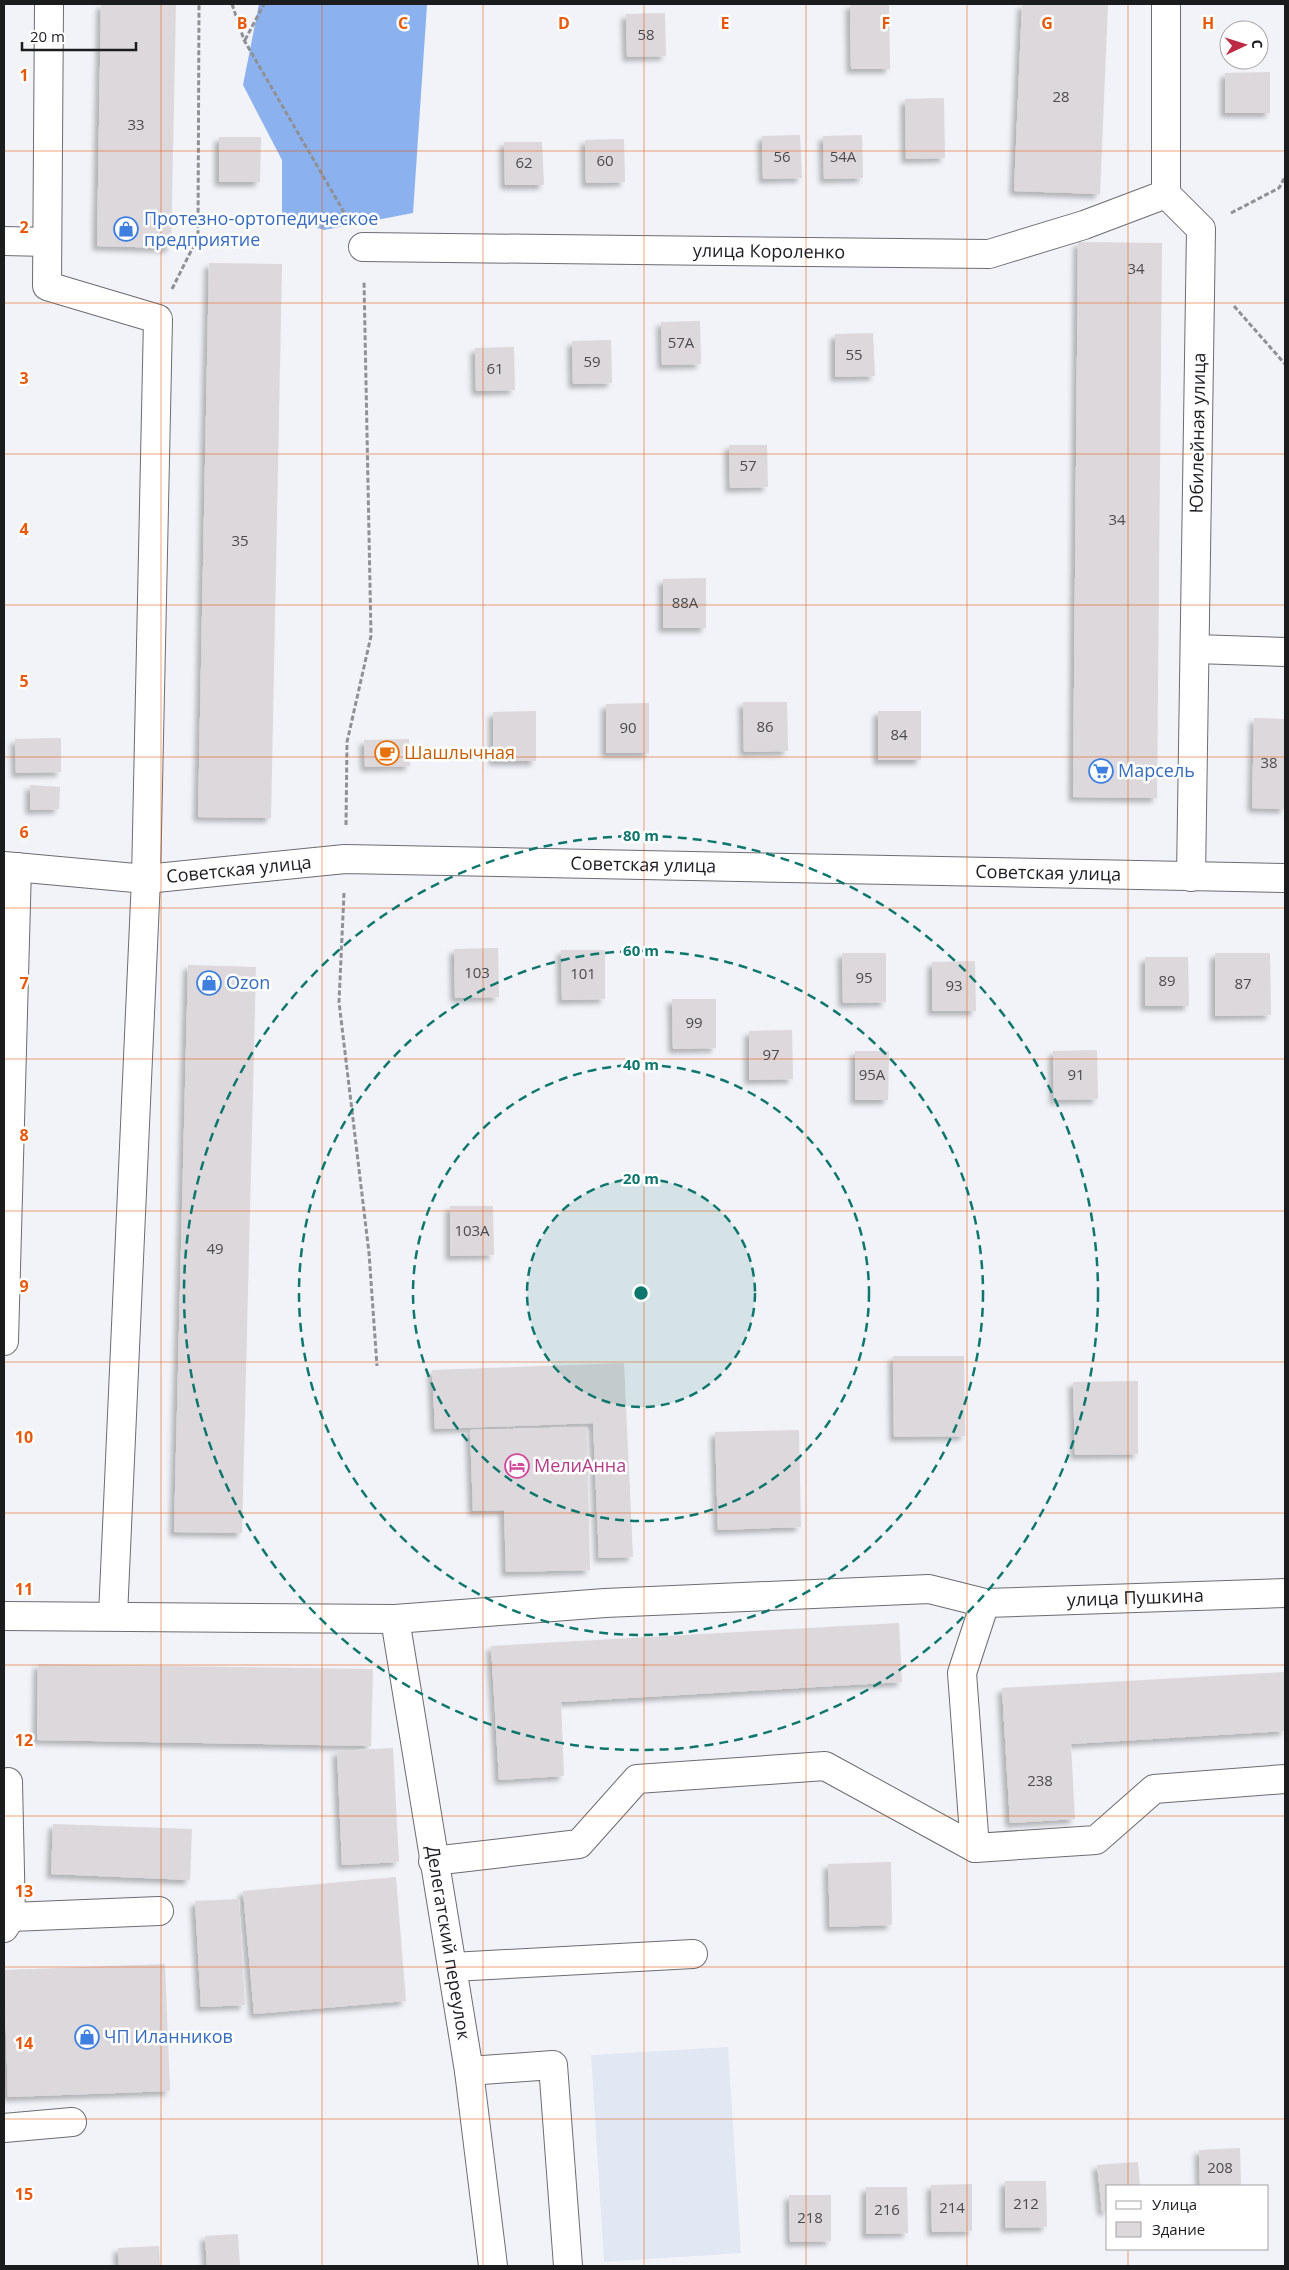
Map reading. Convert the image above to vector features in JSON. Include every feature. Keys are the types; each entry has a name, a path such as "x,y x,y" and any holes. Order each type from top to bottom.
{"street":[{"path":"49,4 47,286 158,319 146,879 113,1616"},
{"path":"1166,4 1166,194 1201,229"},
{"name":"улица Короленко","path":"363,247 989,254 1084,225 1166,194"},
{"name":"Юбилейная улица","path":"1191,876 1201,229"},
{"path":"4,241 47,242"},
{"path":"1195,649 1285,652"},
{"name":"Советская улица","path":"10,867 146,879 345,859 1285,878"},
{"path":"4,1341 10,867"},
{"name":"улица Пушкина","path":"4,1616 395,1619 605,1603 929,1589 985,1603 1285,1593"},
{"path":"975,1848 962,1673 985,1603"},
{"name":"Делегатский переулок","path":"395,1619 433,1861 469,2071 493,2266"},
{"path":"433,1861 579,1844 637,1779 825,1766 975,1848 1096,1840 1154,1789 1285,1779"},
{"path":"8,1782 7,1922 159,1911"},
{"path":"452,1967 693,1954"},
{"path":"469,2071 554,2065 568,2266"},
{"path":"4,2128 72,2122"}],"path":[{"path":"158,319 198,237 199,4"},
{"path":"232,4 244,40 363,247 371,636 347,742 345,859 339,1002 369,1252 377,1366"},
{"path":"244,40 264,4"},
{"path":"1201,229 1279,188 1285,177"},
{"path":"1200,268 1285,364"}],"shaded area":[{"path":"259,4 429,4 427,5 413,213 324,230 282,216 282,160 243,85"},
{"path":"728,2047 741,2253 604,2262 591,2055"}],"building":[{"path":"101,4 176,4 171,248 97,246"},
{"path":"850,4 889,4 890,69 851,69"},
{"path":"1022,4 1108,4 1100,194 1014,191"},
{"path":"665,13 666,56 627,57 626,14"},
{"path":"1270,72 1270,113 1225,113 1225,73"},
{"path":"944,98 945,158 906,159 905,99"},
{"path":"800,135 802,178 763,179 762,136"},
{"path":"862,135 863,178 824,179 823,136"},
{"path":"219,137 261,137 260,182 219,182"},
{"path":"624,139 625,182 586,183 585,140"},
{"path":"504,142 542,142 544,185 505,185"},
{"path":"1078,242 1162,243 1157,798 1073,797"},
{"path":"209,263 282,264 271,818 198,817"},
{"path":"700,321 701,364 662,365 661,322"},
{"path":"873,333 875,376 835,377 835,334"},
{"path":"611,340 612,383 573,384 572,341"},
{"path":"514,347 515,390 476,391 475,348"},
{"path":"729,445 767,445 768,487 730,488"},
{"path":"706,578 706,628 663,628 663,579"},
{"path":"743,702 787,702 788,751 744,752"},
{"path":"649,703 649,753 606,753 606,704"},
{"path":"536,711 536,761 493,761 493,712"},
{"path":"878,711 921,711 921,760 878,760"},
{"path":"1254,718 1285,719 1285,809 1252,808"},
{"path":"61,738 61,772 16,773 15,739"},
{"name":"Шашлычная","path":"409,739 410,766 365,767 364,740"},
{"path":"30,785 60,787 59,809 30,810"},
{"path":"498,948 499,997 455,998 454,949"},
{"path":"561,950 605,950 605,999 562,1000"},
{"path":"842,953 886,953 886,1002 843,1003"},
{"path":"1215,953 1270,953 1271,1015 1215,1016"},
{"path":"1145,957 1188,957 1189,1006 1145,1006"},
{"path":"975,961 976,1011 932,1011 932,962"},
{"path":"188,965 256,967 242,1533 174,1532"},
{"path":"672,999 716,999 716,1048 673,1049"},
{"path":"792,1030 793,1079 749,1080 749,1031"},
{"path":"1097,1050 1098,1099 1054,1100 1053,1051"},
{"path":"855,1051 889,1051 888,1100 855,1100"},
{"path":"450,1206 493,1206 494,1255 450,1256"},
{"path":"893,1356 964,1356 965,1436 894,1437"},
{"path":"624,1363 633,1557 599,1558 593,1423 435,1429 432,1370"},
{"path":"1138,1381 1138,1454 1075,1455 1073,1382"},
{"path":"587,1427 590,1570 506,1572 504,1510 473,1511 470,1430"},
{"path":"799,1430 801,1527 718,1530 715,1432"},
{"path":"899,1623 902,1682 561,1702 564,1776 499,1780 491,1646"},
{"path":"38,1664 373,1669 371,1746 37,1740"},
{"path":"1285,1672 1285,1731 1071,1744 1075,1819 1010,1823 1002,1688"},
{"path":"393,1748 399,1862 342,1865 337,1751"},
{"path":"53,1824 192,1829 190,1880 51,1874"},
{"path":"891,1862 892,1925 830,1927 828,1864"},
{"path":"396,1877 406,2001 254,2014 243,1891"},
{"path":"239,1899 245,2005 201,2007 195,1901"},
{"name":"ЧП Иланников","path":"165,1964 170,2091 8,2097 4,1970"},
{"path":"1240,2148 1241,2185 1200,2185 1199,2150"},
{"path":"1138,2162 1140,2185 1106,2185 1106,2211 1102,2211 1097,2165"},
{"path":"1005,2181 1046,2181 1047,2227 1005,2228"},
{"path":"972,2184 972,2231 932,2232 931,2185"},
{"path":"866,2187 907,2187 908,2233 866,2234"},
{"path":"789,2195 831,2195 831,2241 790,2242"},
{"path":"238,2234 240,2266 207,2266 205,2236"},
{"path":"159,2246 160,2266 119,2266 118,2248"}],"place":[{"name":"Протезно-ортопедическое предприятие","path":"126,229"},
{"name":"Шашлычная","path":"387,753"},
{"name":"Марсель","path":"1101,771"},
{"name":"Ozon","path":"209,983"},
{"name":"МелиАнна","path":"517,1466"},
{"name":"ЧП Иланников","path":"87,2037"}]}
